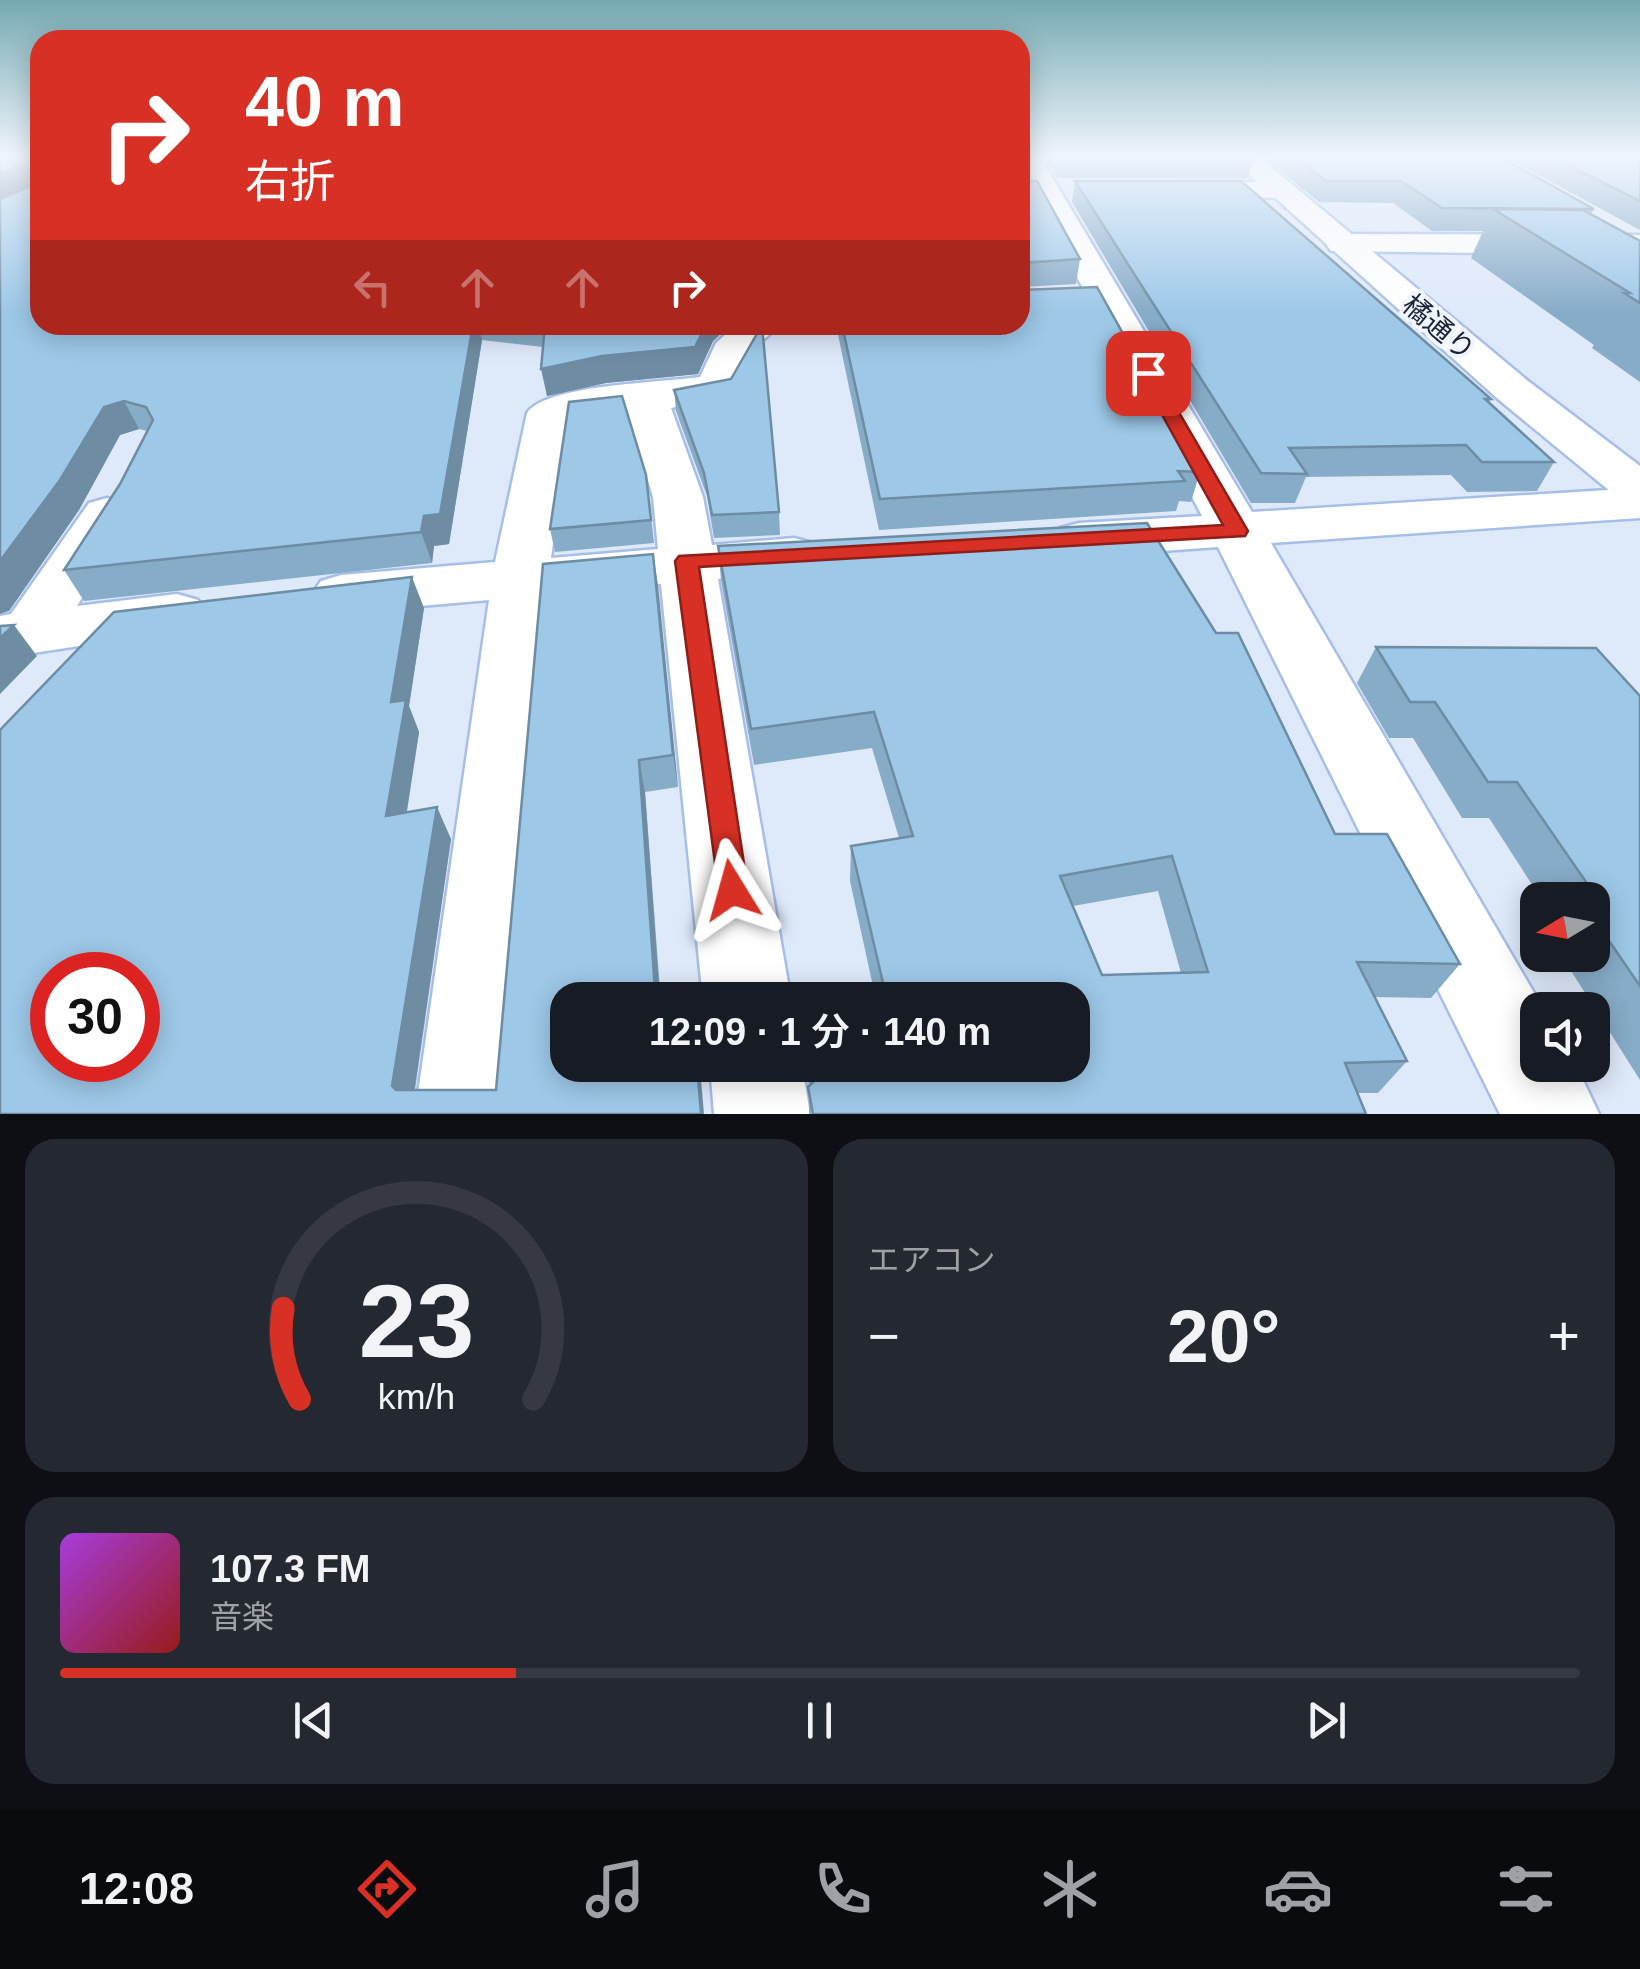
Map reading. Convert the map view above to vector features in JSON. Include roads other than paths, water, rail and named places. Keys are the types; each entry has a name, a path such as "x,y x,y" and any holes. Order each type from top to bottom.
{"street":[{"path":"1054,209 1088,298 1237,531 1551,1114"},
{"name":"橘通り","path":"1302,209 1513,390 1640,490"},
{"path":"1589,218 1638,245"},
{"path":"1342,244 1638,245"},
{"path":"463,1114 520,577 549,413 571,403 646,399 718,387 736,343 747,335"},
{"path":"646,399 678,497 745,982"},
{"path":"27,653 132,464"},
{"path":"1021,543 1640,503"},
{"path":"294,598 687,561 844,552"},
{"path":"27,653 114,622 222,608"},
{"path":"758,1082 762,1114"}]}
